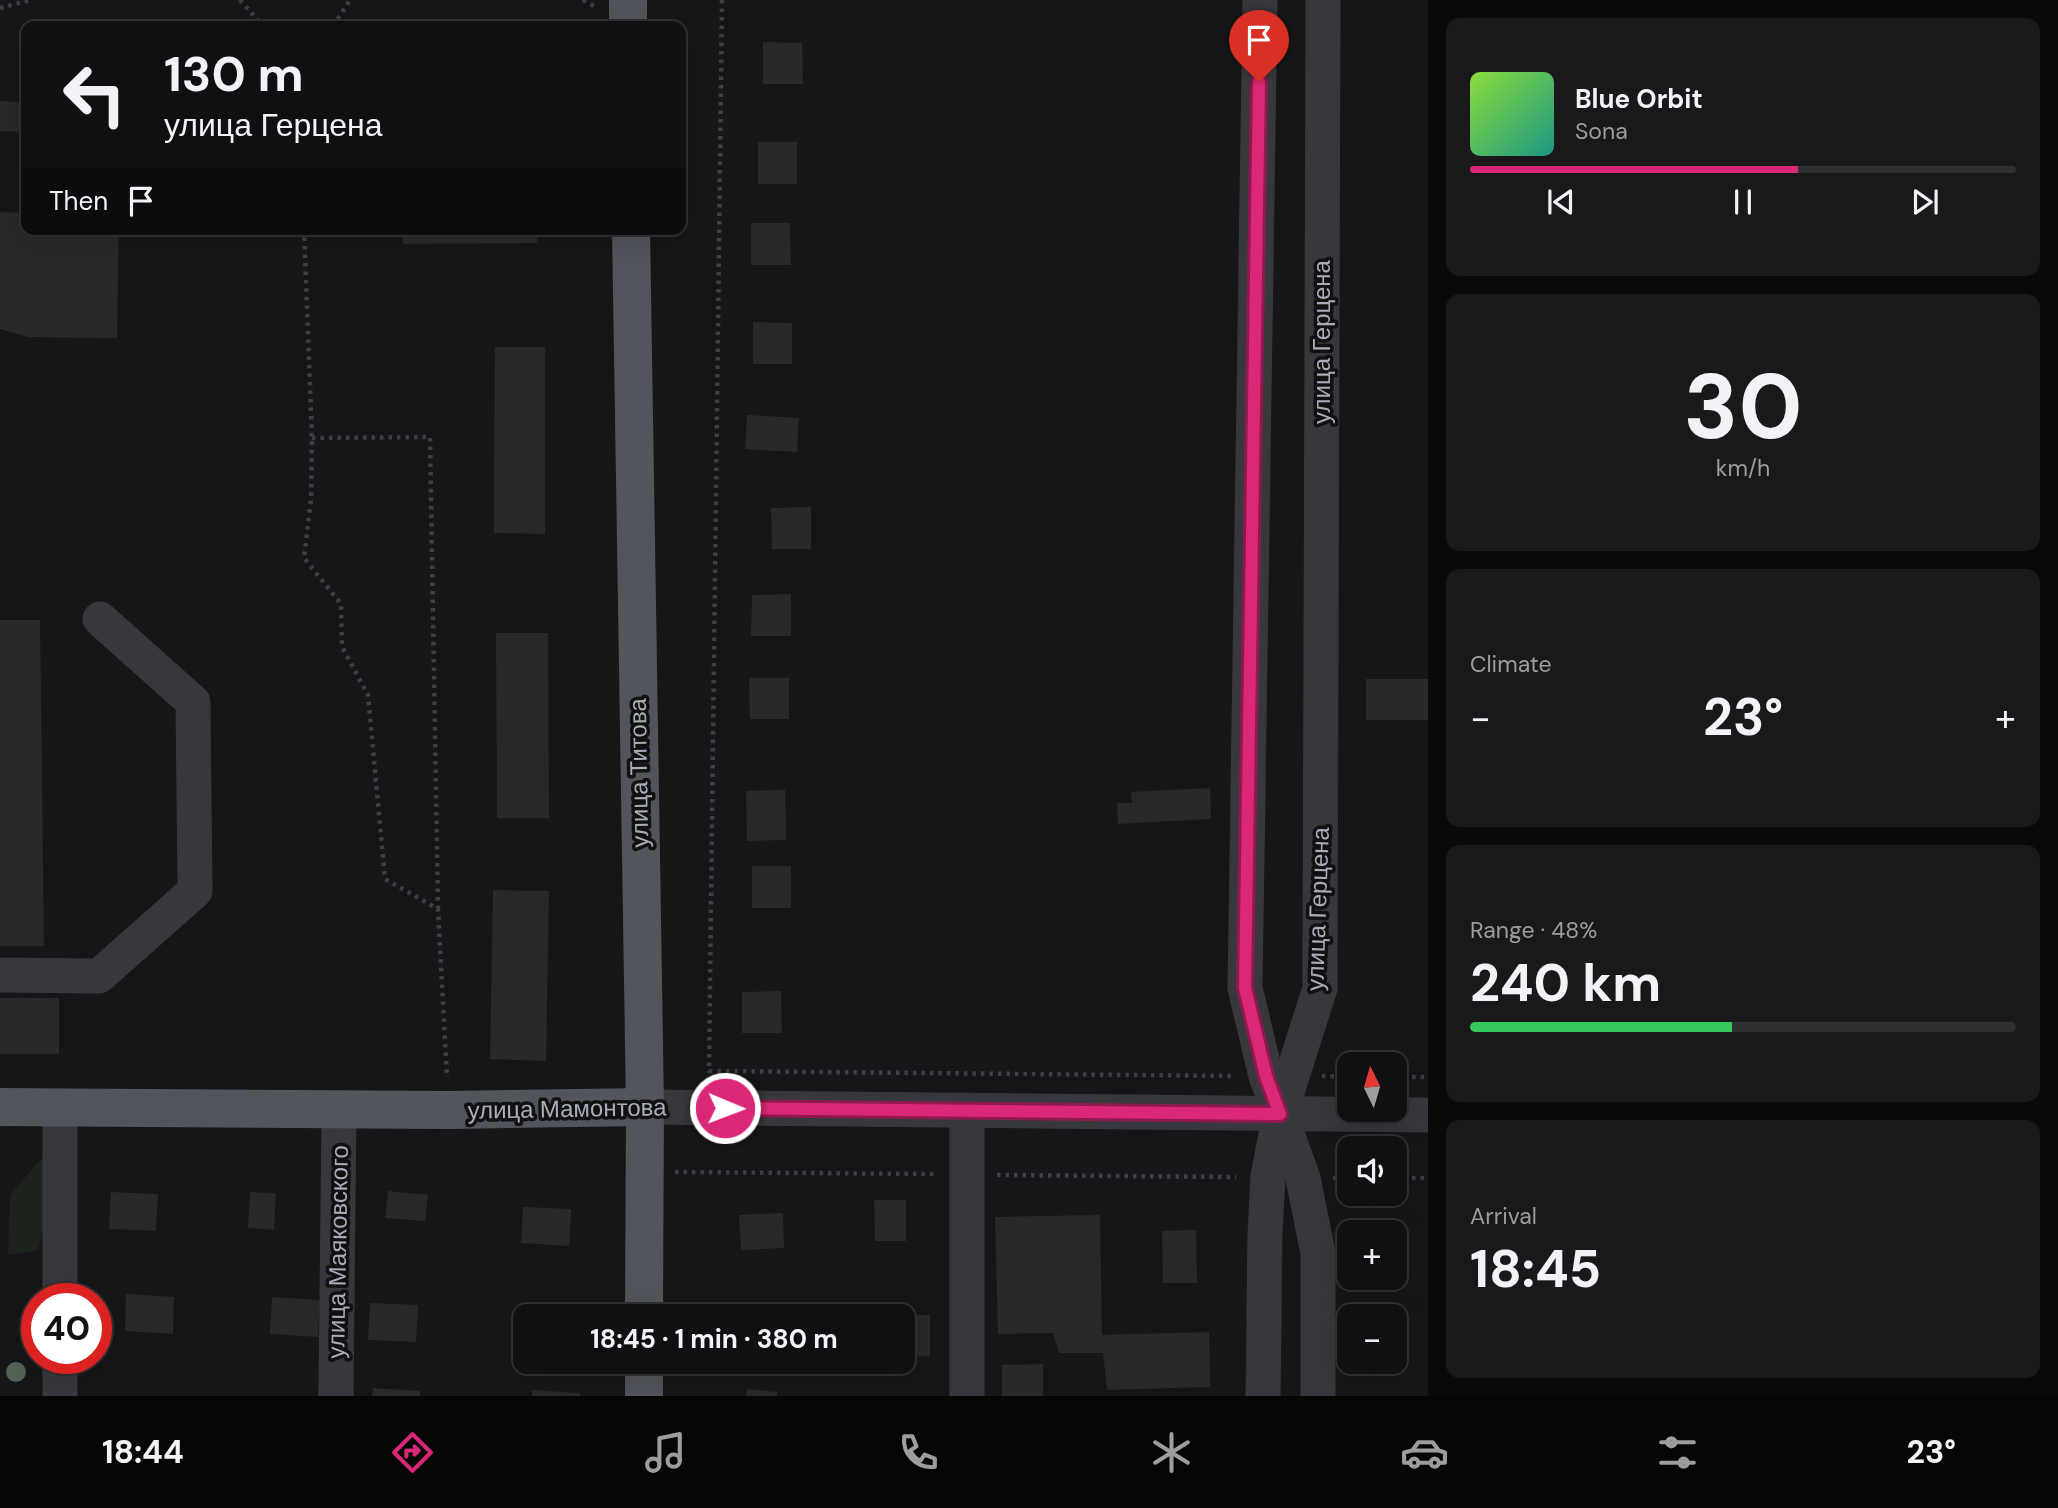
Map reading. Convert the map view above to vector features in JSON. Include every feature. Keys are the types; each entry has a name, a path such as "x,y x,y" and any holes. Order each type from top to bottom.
{"main road":[{"path":"628,0 628,21"},
{"name":"улица Титова","path":"631,235 645,1107 644,1304"},
{"name":"улица Мамонтова","path":"0,1107 448,1110 645,1107"},
{"path":"644,1374 644,1396"}],"street":[{"path":"1260,0 1245,988 1280,1076 1280,1114 1268,1176 1263,1396"},
{"name":"улица Герцена","path":"1280,1076 1320,988 1323,0"},
{"path":"0,975 99,976 195,891 193,702 100,619"},
{"path":"60,1106 60,1283"},
{"name":"улица Мамонтова","path":"645,1107 1428,1115"},
{"name":"улица Маяковского","path":"336,1396 339,1108"},
{"path":"967,1111 967,1396"},
{"path":"1280,1114 1303,1178 1318,1253 1318,1396"},
{"path":"60,1374 61,1396"}],"path":[{"path":"0,8 30,0"},
{"path":"240,0 259,21"},
{"path":"336,21 351,0"},
{"path":"722,0 709,1071 1337,1077"},
{"path":"304,235 312,438 311,499 304,558 341,604 342,647 368,695 385,879 438,909"},
{"path":"312,438 430,437 438,909 448,1110"},
{"path":"1407,1077 1428,1077"},
{"path":"1407,1178 1428,1178"}],"shaded area":[{"path":"43,1157 48,1214 38,1250 8,1255 10,1195"}],"building":[{"path":"763,42 802,43 803,84 763,84"},
{"path":"0,101 21,103 21,132 0,131"},
{"path":"758,142 797,142 797,184 758,184"},
{"path":"0,212 21,213 21,235 119,235 117,338 28,337 0,329"},
{"path":"751,223 790,223 791,265 751,265"},
{"path":"403,235 537,235 537,243 403,244"},
{"path":"753,322 792,323 792,364 753,364"},
{"path":"495,347 545,347 545,534 494,533"},
{"path":"747,415 799,418 797,452 745,449"},
{"path":"811,507 811,549 772,549 771,508"},
{"path":"791,594 791,636 751,636 752,595"},
{"path":"0,620 40,620 44,946 0,946"},
{"path":"496,633 548,633 549,818 497,818"},
{"path":"749,678 789,678 789,719 750,719"},
{"path":"1366,679 1428,679 1428,720 1366,720"},
{"path":"1210,788 1211,819 1118,824 1117,803 1132,803 1131,792"},
{"path":"785,790 786,840 747,841 746,791"},
{"path":"752,866 791,866 791,908 752,908"},
{"path":"493,890 549,891 546,1061 490,1059"},
{"path":"781,991 782,1033 742,1033 742,992"},
{"path":"0,998 59,998 59,1054 0,1054"},
{"path":"388,1191 428,1195 425,1221 385,1218"},
{"path":"111,1192 158,1194 156,1231 109,1229"},
{"path":"250,1192 276,1193 274,1230 248,1228"},
{"path":"874,1200 906,1200 906,1241 875,1241"},
{"path":"523,1207 571,1209 569,1246 521,1243"},
{"path":"783,1213 784,1248 741,1250 739,1215"},
{"path":"1100,1215 1102,1335 1209,1332 1210,1387 1107,1390 1103,1353 1059,1353 1053,1333 998,1334 995,1217"},
{"path":"1196,1230 1197,1283 1163,1283 1162,1231"},
{"path":"126,1294 174,1297 173,1334 125,1331"},
{"path":"272,1297 320,1300 318,1337 270,1334"},
{"path":"370,1303 418,1305 416,1342 368,1340"},
{"path":"915,1315 930,1315 930,1356 915,1357"},
{"path":"1043,1364 1043,1396 1002,1396 1002,1365"},
{"path":"373,1388 420,1391 420,1396 372,1396"},
{"path":"747,1389 777,1392 777,1396 746,1396"},
{"path":"532,1390 580,1393 580,1396 532,1396"}],"route":[{"path":"725,1108 1280,1114 1266,1076 1245,988 1259,82"}]}
